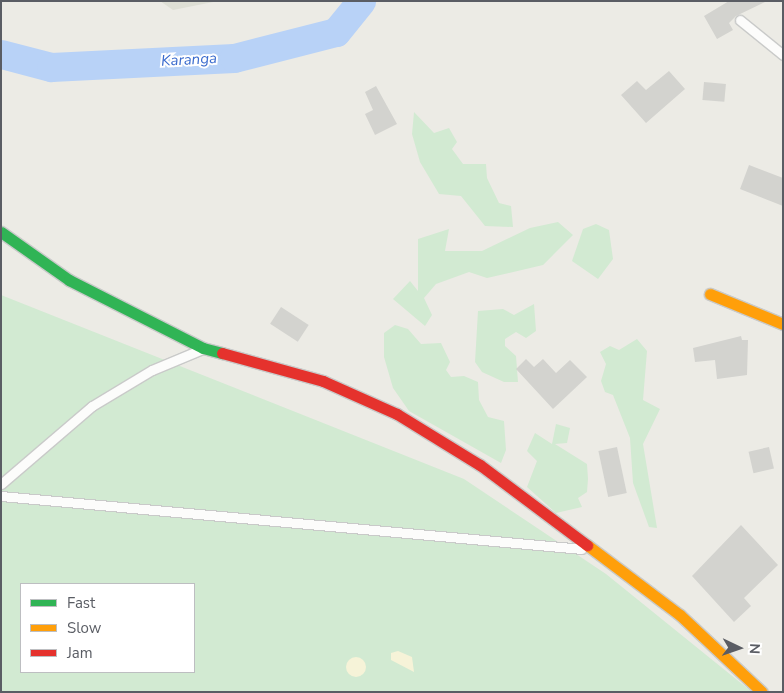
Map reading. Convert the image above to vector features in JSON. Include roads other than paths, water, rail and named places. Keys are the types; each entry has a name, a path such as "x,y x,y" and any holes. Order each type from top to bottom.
{"street":[{"path":"1,232 69,280 203,348 323,381 397,414 480,465 589,550 680,615 762,692"},
{"path":"710,294 783,324"}],"lane":[{"path":"740,20 783,55"},
{"path":"1,484 92,406 152,370 203,348"},
{"path":"1,496 589,550"}],"waterway":[{"name":"Karanga","path":"1,54 51,67 234,58 336,32 361,1"}]}
